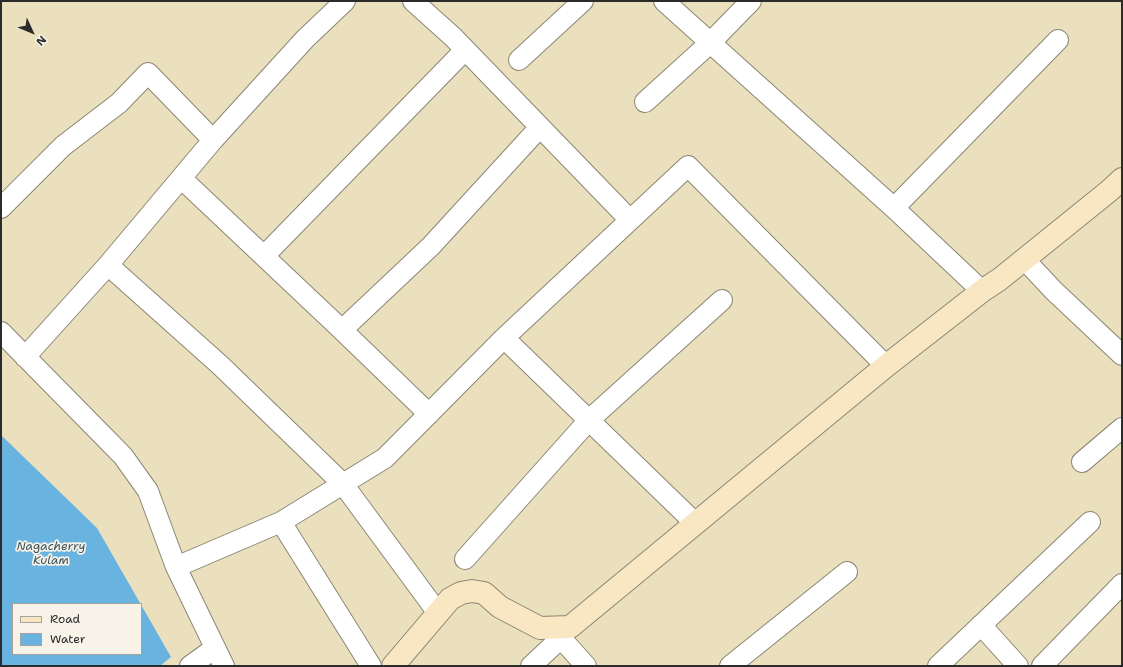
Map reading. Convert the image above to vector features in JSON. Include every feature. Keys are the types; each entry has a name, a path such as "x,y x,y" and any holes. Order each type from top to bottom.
{"main road":[{"path":"393,666 450,599 461,593 472,591 484,593 500,608 540,628 556,633 570,627 886,366 982,291 1000,280 1122,179"}],"street":[{"path":"25,357 108,265 213,140 305,39 345,1"},
{"path":"413,1 465,50 630,220"},
{"path":"520,60 583,1"},
{"path":"664,1 894,208 982,291"},
{"path":"645,102 710,43 751,1"},
{"path":"894,208 1058,40"},
{"path":"264,256 465,50"},
{"path":"1,208 63,146 119,103 148,73 213,140"},
{"path":"342,330 431,246 540,127"},
{"path":"176,567 281,522 385,458 504,338 688,166 886,366"},
{"path":"181,178 429,414"},
{"path":"1025,260 1053,290 1122,355"},
{"path":"108,265 220,365 343,484 438,613"},
{"path":"465,559 589,420 722,300"},
{"path":"1,332 123,456 148,490 176,567 224,666"},
{"path":"504,338 695,523"},
{"path":"1082,462 1122,428"},
{"path":"281,522 371,666"},
{"path":"938,666 1090,522"},
{"path":"730,666 847,572"},
{"path":"1042,666 1122,584"},
{"path":"981,625 1018,666"},
{"path":"531,666 556,633 586,666"},
{"path":"190,666 215,648"}],"water":[{"name":"Nagacherry Kulam","path":"1,435 97,528 140,603 12,603 12,655 142,655 142,607 171,657 160,666 1,666"}]}
